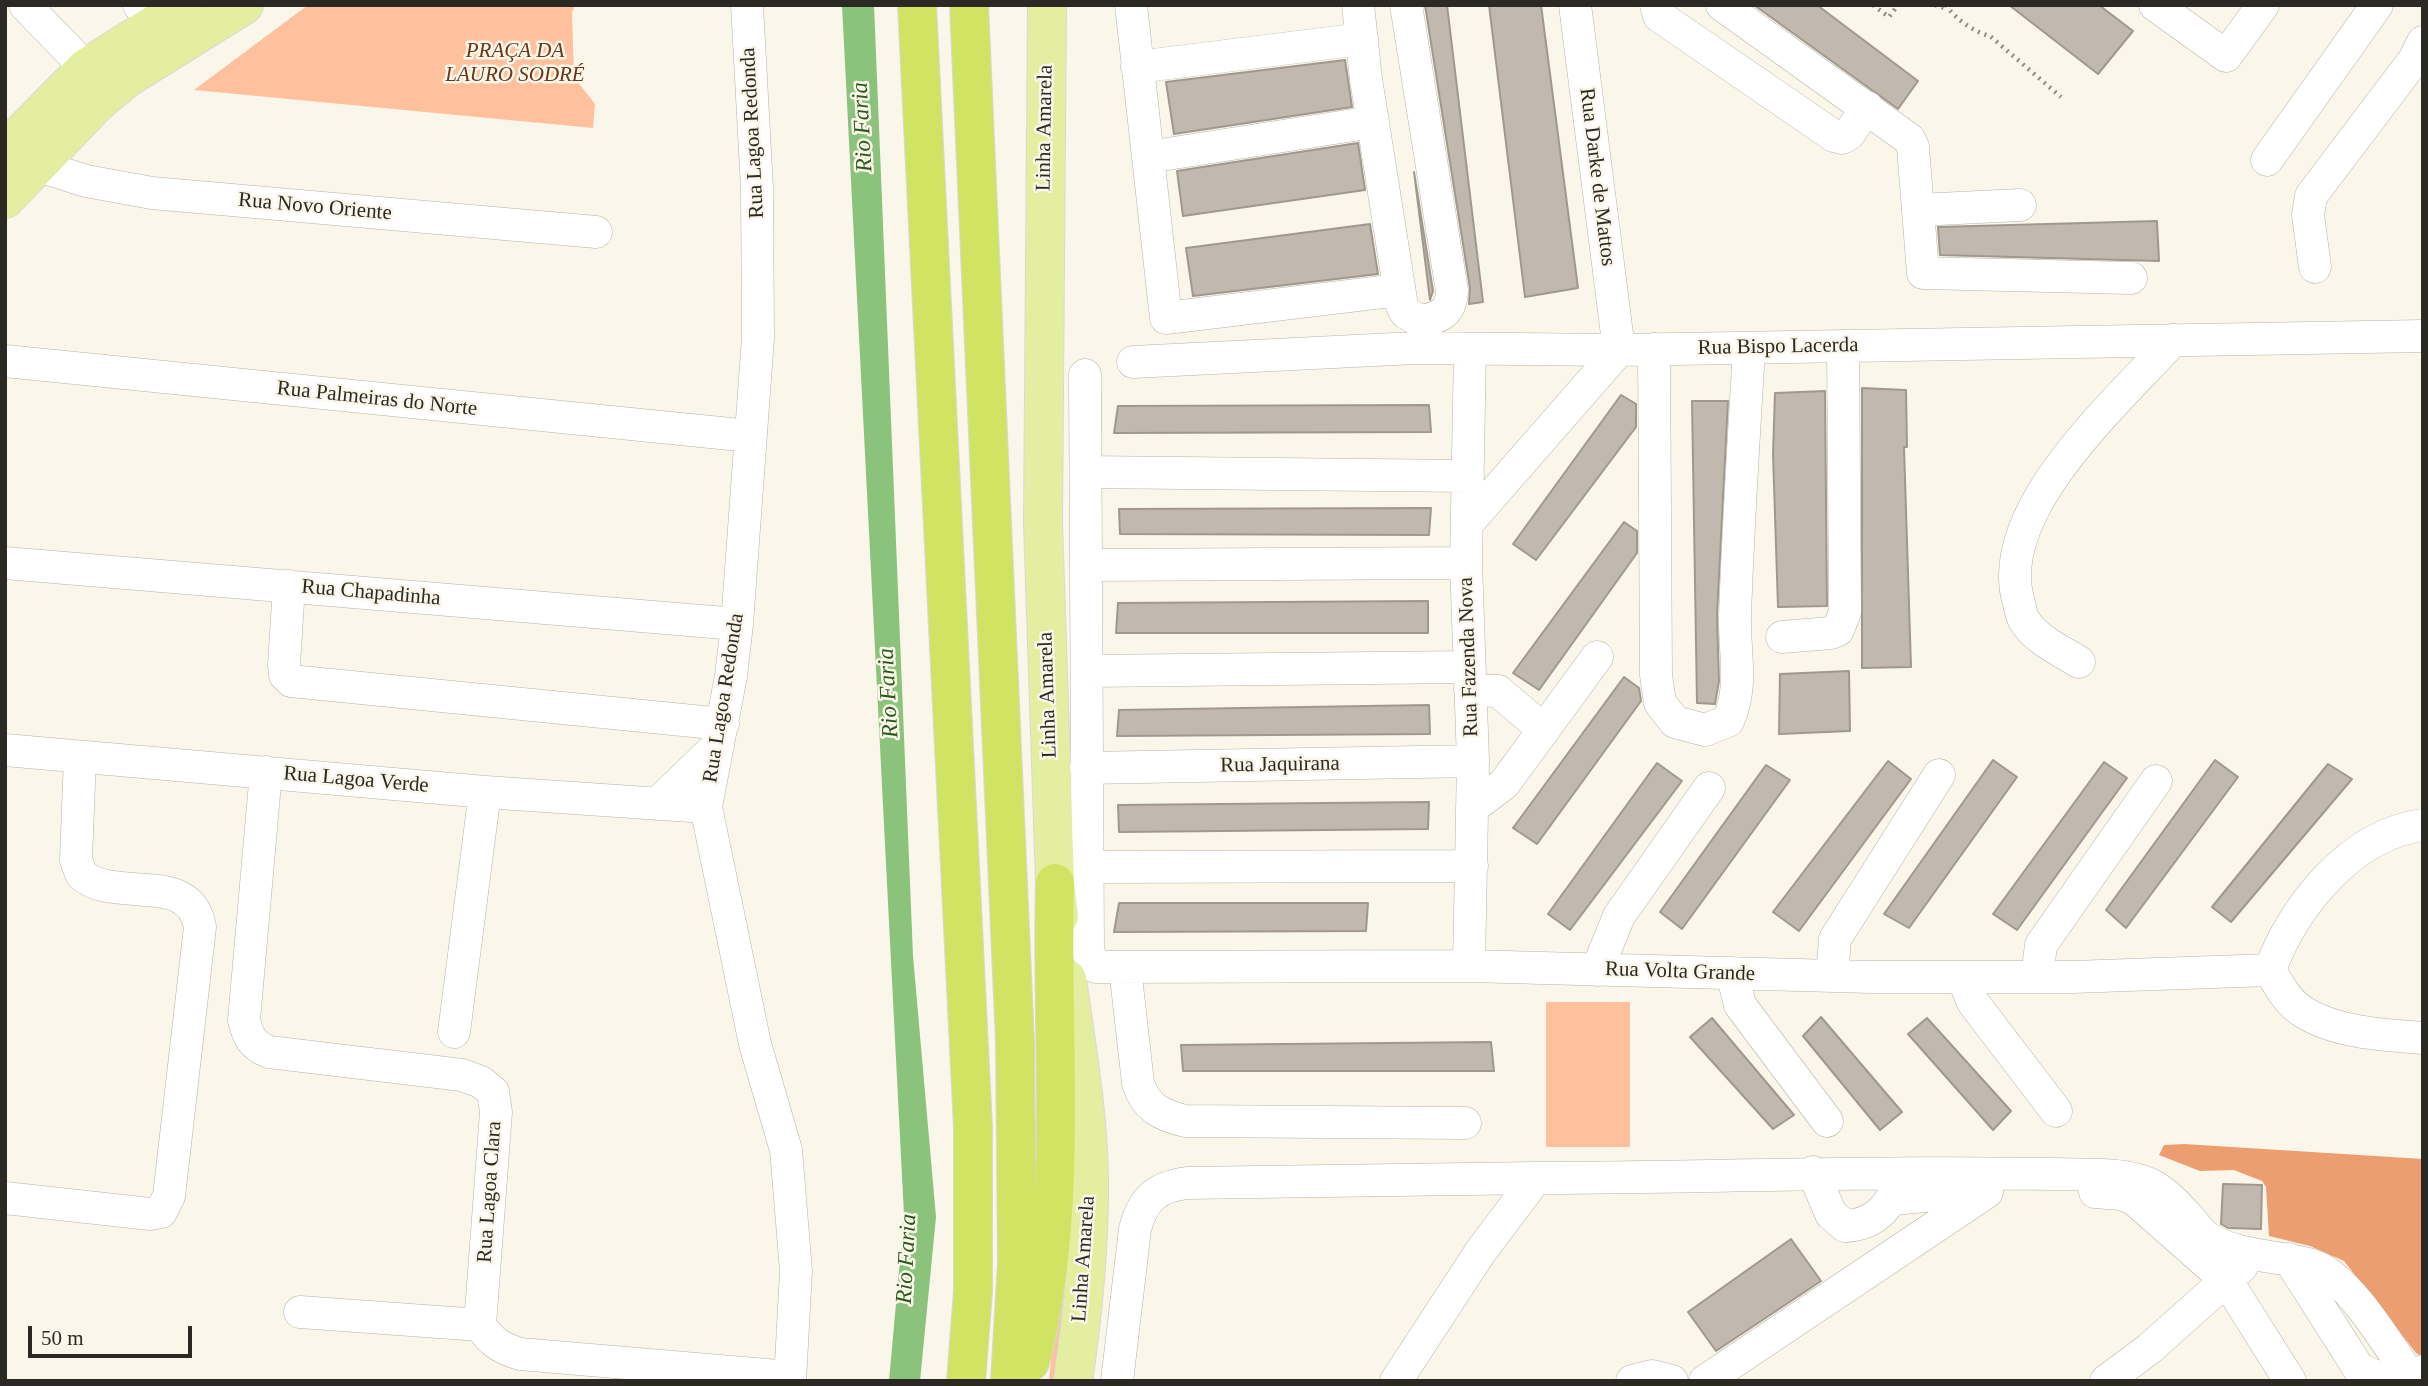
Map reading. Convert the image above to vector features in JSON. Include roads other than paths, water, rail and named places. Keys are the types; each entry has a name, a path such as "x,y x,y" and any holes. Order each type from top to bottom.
{"highway":[{"path":"917,5 973,1126 973,1292 966,1381"},
{"path":"969,5 1014,1042 1017,1263 1010,1381"},
{"path":"1024,1381 1038,1331 1047,1279 1057,1167 1052,958 1071,875"}],"main road":[{"path":"21,158 127,78 244,5"},
{"name":"Linha Amarela","path":"1047,5 1043,510 1071,875 1089,1176 1083,1314 1073,1381"},
{"path":"5,199 21,158 86,68 159,11"}],"street":[{"path":"25,5 86,68"},
{"name":"Rua Lagoa Redonda","path":"747,5 759,276 758,338 737,624 706,807 755,1044 786,1150 796,1271 790,1379"},
{"path":"1131,5 1166,318 1399,290"},
{"path":"1358,5 1399,290 1406,313 1420,321 1438,318 1448,310 1451,299 1406,5"},
{"name":"Rua Darke de Mattos","path":"1575,5 1619,350"},
{"path":"1656,5 1658,16 1834,136 1842,138 1849,134 1867,107"},
{"path":"1722,5 1909,139 1913,147 1923,273 2131,278"},
{"path":"2155,5 2227,56 2263,5"},
{"path":"2267,160 2377,5"},
{"path":"1137,67 1362,39"},
{"path":"2315,267 2308,215 2311,196 2401,78 2423,42"},
{"path":"1148,157 1373,122"},
{"name":"Rua Novo Oriente","path":"21,158 86,181 152,193 597,232"},
{"path":"1918,210 2020,205"},
{"name":"Rua Bispo Lacerda","path":"1133,362 1415,348 1619,350 2423,336"},
{"path":"2079,662 2038,637 2023,619 2015,587 2017,547 2031,510 2053,475 2173,341"},
{"path":"1782,637 1831,633 1838,630 1845,611 1843,346"},
{"path":"1654,349 1656,675 1660,703 1675,722 1705,730 1728,721 1736,705 1739,684 1735,618 1749,348"},
{"name":"Rua Fazenda Nova","path":"1469,966 1473,761 1466,564 1470,349"},
{"path":"1467,524 1619,350"},
{"name":"Rua Palmeiras do Norte","path":"5,361 750,436"},
{"path":"1085,375 1086,768 1071,875 1472,866"},
{"path":"1086,472 1468,476"},
{"name":"Rua Chapadinha","path":"5,563 737,624"},
{"path":"1087,565 1466,564"},
{"path":"289,586 284,665 285,675 291,681 720,734"},
{"path":"1472,808 1504,784 1597,657"},
{"path":"1087,671 1470,679 1498,691 1544,730"},
{"path":"657,804 720,734"},
{"name":"Rua Lagoa Verde","path":"5,750 485,792 706,807"},
{"path":"5,1198 150,1214 164,1208 170,1190 200,928 198,913 184,898 93,882 81,874 76,860 80,757"},
{"name":"Rua Jaquirana","path":"1086,768 1473,761"},
{"name":"Rua Lagoa Clara","path":"266,772 244,1020 248,1036 256,1046 269,1052 462,1075 481,1082 493,1092 496,1112 480,1325"},
{"path":"1832,976 1835,939 1939,775"},
{"path":"2037,977 2041,945 2156,781"},
{"path":"1597,970 1619,916 1709,788"},
{"path":"454,1032 485,792"},
{"path":"2423,825 2385,836 2356,854 2327,881 2301,909 2280,944 2270,970 2284,994 2304,1013 2374,1034 2423,1038"},
{"name":"Rua Volta Grande","path":"1071,875 1088,952 1092,964 1101,968 1469,966 1963,977 2270,970"},
{"path":"200,928 251,931"},
{"path":"1125,968 1138,1083 1143,1098 1151,1108 1167,1117 1185,1121 1465,1123"},
{"path":"1732,973 1740,1005 1827,1121"},
{"path":"1963,977 1972,1001 2056,1111"},
{"path":"1813,1172 1831,1214 1845,1226 1871,1220 1898,1187 2010,1173 2127,1176 2148,1182 2164,1190 2227,1281 2290,1381"},
{"path":"1117,1381 1135,1229 1140,1212 1154,1192 1187,1182 1735,1177 1813,1172 1898,1187 2127,1196 2205,1248 2289,1259 2316,1266 2344,1287 2417,1374"},
{"path":"1396,1381 1481,1251 1536,1178"},
{"path":"1705,1381 1975,1198 1994,1189"},
{"path":"2200,1303 2205,1248"},
{"path":"2106,1381 2149,1349 2227,1281 2252,1255"},
{"path":"300,1312 480,1325 489,1339 502,1348 520,1354 790,1379"},
{"path":"1632,1381 1652,1376 1672,1381"}],"water":[{"name":"Rio Faria","path":"842,5 874,5 913,956 936,1217 920,1381 889,1381 904,1215"}],"park label":[{"name":"PRAÇA DA LAURO SODRÉ","path":"515,63"}]}
